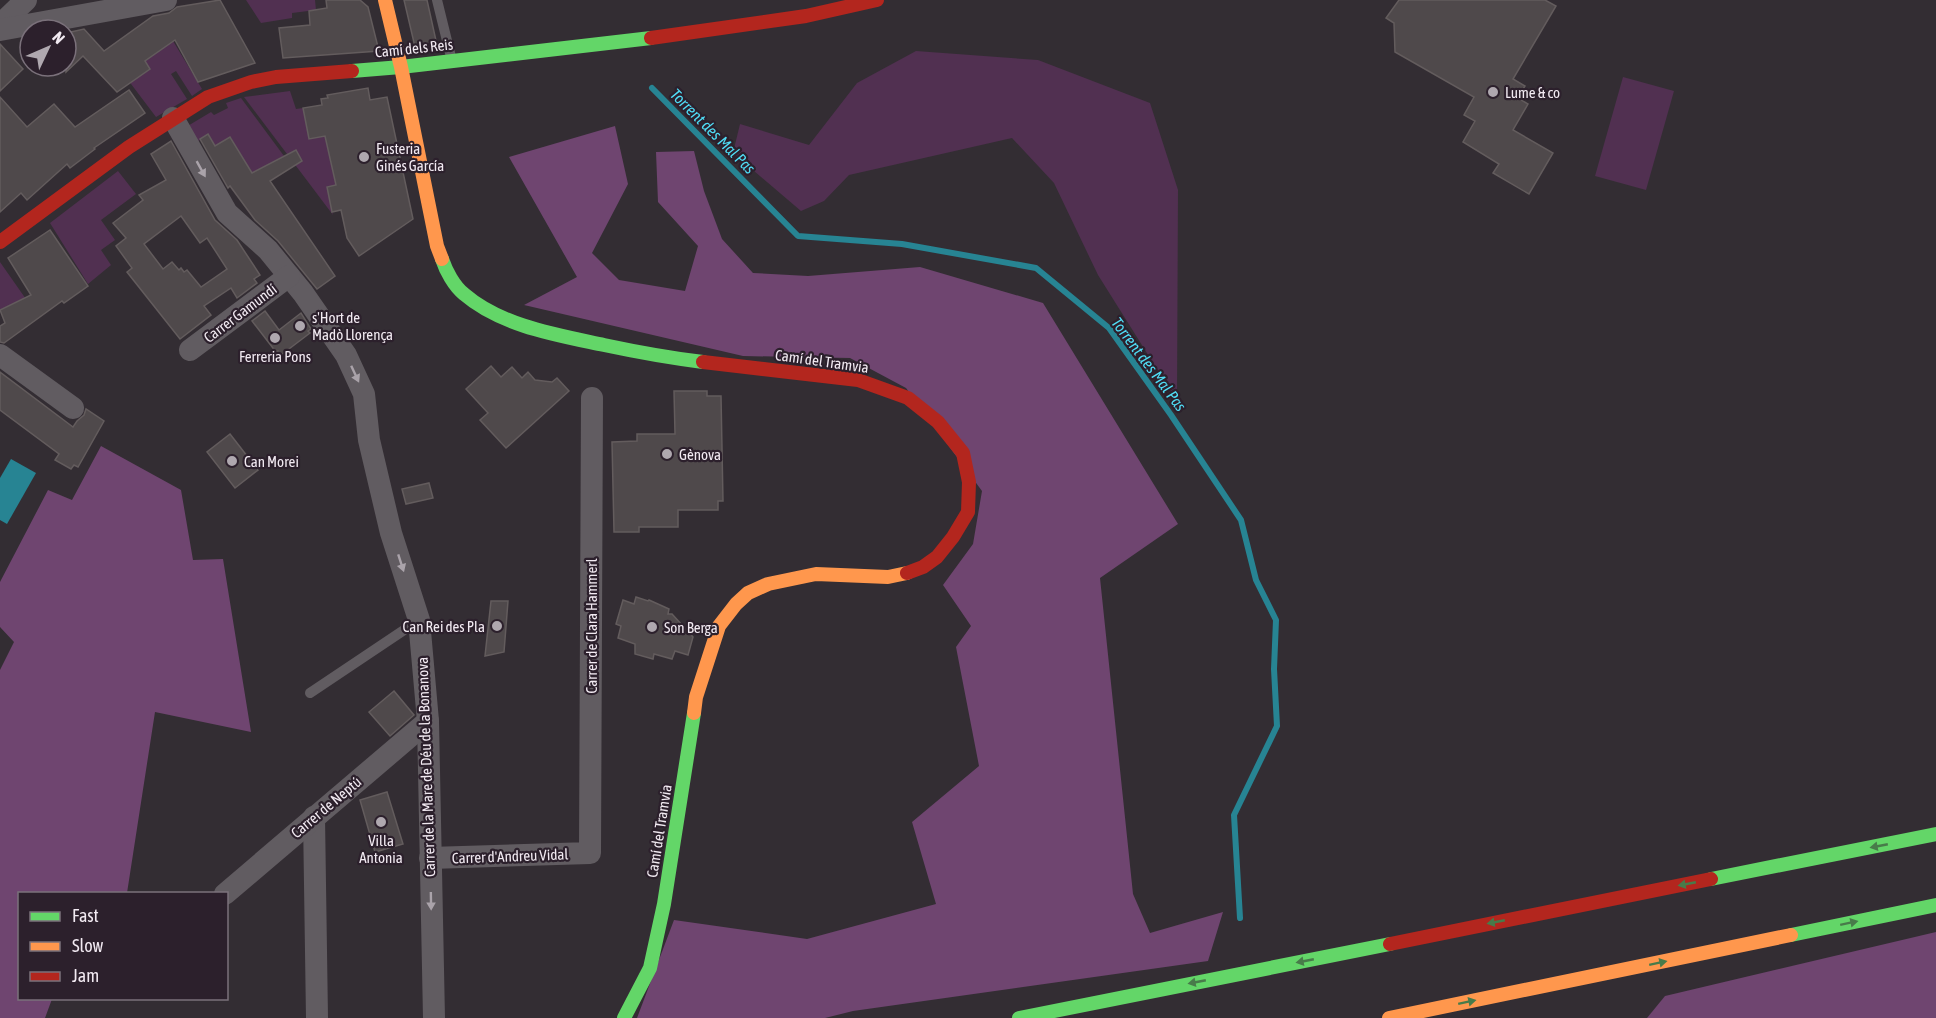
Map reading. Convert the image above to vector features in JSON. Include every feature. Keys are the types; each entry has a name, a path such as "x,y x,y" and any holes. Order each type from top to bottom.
{"main road":[{"name":"Camí del Tramvia","path":"385,0 437,246 446,270 462,293 489,311 524,325 572,338 667,358 858,380 908,398 938,422 963,453 969,482 968,512 953,537 937,557 923,567 888,577 816,574 768,584 748,593 719,626 696,697 664,904 650,968 624,1018"},
{"name":"Camí dels Reis","path":"0,242 129,147 173,118 208,98 228,90 276,77 401,67 695,32 806,16 877,0"},
{"path":"1019,1018 1936,834"},
{"path":"1389,1018 1936,905"}],"street":[{"path":"0,27 26,0"},
{"path":"0,27 166,0"},
{"path":"373,0 394,39"},
{"name":"Carrer de la Mare de Déu de la Bonanova","path":"173,118 226,213 268,250 289,276 346,355 364,394 369,440 391,533 419,620 428,721 434,1018"},
{"name":"Carrer Gamundí","path":"190,350 289,276"},
{"path":"0,356 74,408"},
{"name":"Carrer de Clara Hammerl","path":"590,853 592,399"},
{"name":"Carrer de Neptú","path":"227,892 428,721"},
{"path":"314,817 318,1018"},
{"name":"Carrer d'Andreu Vidal","path":"430,858 590,853"}],"lane":[{"path":"437,0 452,60"},
{"path":"806,16 810,0"},
{"path":"310,693 419,620"}],"shaded area":[{"path":"246,0 315,0 316,10 292,13 292,18 261,23"},
{"path":"173,41 202,89 192,96 176,71 171,74 187,99 156,117 122,72 142,75 150,69 145,61"},
{"path":"916,51 1038,60 1150,103 1178,190 1177,401 1098,275 1054,183 1012,138 849,175 824,201 801,211 733,153 740,124 809,145 857,83"},
{"path":"1623,77 1674,91 1646,190 1595,176"},
{"path":"290,91 296,109 303,108 325,135 336,185 333,215 244,97"},
{"path":"241,98 284,156 252,173 231,138 215,146 208,135 195,143 186,127 211,112 214,115 228,108 226,103"},
{"path":"615,126 628,184 592,253 619,280 685,291 698,246 658,202 656,152 694,151 704,191 722,239 753,273 808,276 920,267 1043,303 1178,524 1100,578 1133,894 1150,933 1223,912 1208,961 853,1011 825,1018 637,1018 674,920 807,939 936,904 912,822 979,766 956,647 971,626 943,585 973,544 982,491 906,388 850,358 743,356 524,305 577,277 509,157"},
{"path":"118,171 136,194 101,220 115,240 101,250 111,265 88,284 50,223"},
{"path":"0,262 35,312 15,303 0,310"},
{"path":"101,446 181,490 193,560 223,559 251,732 155,712 127,892 18,892 18,1000 52,1000 45,1018 0,1018 0,670 14,642 0,627 0,582 48,490 72,500"},
{"path":"1936,932 1936,1018 1647,1018 1665,996"}],"water":[{"path":"11,459 36,473 7,524 0,520 0,478"}],"building":[{"path":"220,0 255,63 198,82 175,40 145,61 150,69 117,92 83,56 78,61 78,30 84,29 104,51 153,16 169,13 177,7"},
{"path":"326,0 360,0 368,7 379,51 283,58 279,28 310,25 309,11 327,8"},
{"path":"404,0 427,0 437,45 415,47"},
{"name":"Lume & co","path":"1399,0 1545,0 1556,6 1513,79 1525,86 1518,98 1528,104 1513,130 1553,153 1529,194 1493,173 1499,164 1463,142 1475,121 1464,115 1474,97 1395,52 1394,23 1386,18"},
{"path":"0,44 18,64 18,74 0,91"},
{"path":"368,88 370,100 387,97 413,219 359,256 347,238 341,210 332,212 327,187 336,185 325,136 309,139 303,108 322,105 321,99 328,98 327,95"},
{"path":"129,90 145,113 94,148 70,168 67,164 27,200 21,193 0,212 0,97 27,127 54,104 75,127"},
{"path":"208,134 215,146 230,137 252,173 296,150 302,161 270,181 335,276 317,289 278,241 255,220 230,186 228,188 200,139"},
{"path":"171,141 215,220 237,240 260,275 254,279 257,283 237,298 231,288 204,306 211,315 180,339 127,272 132,268 116,246 126,238 113,223 143,200 139,195 166,180 151,154","holes":["181,216 200,243 207,238 227,269 201,287 187,270 184,272 181,268 179,270 172,262 163,269 144,244"]},
{"path":"50,230 88,286 64,303 62,301 4,343 0,342 0,326 5,323 0,310 31,295 8,258"},
{"path":"265,311 279,330 301,313 311,329 308,331 310,333 281,355 278,351 276,352 252,321"},
{"path":"491,366 501,377 512,367 522,378 528,372 535,380 552,382 557,378 569,391 506,448 480,420 488,413 466,389"},
{"path":"0,372 73,427 84,415 86,409 104,421 78,467 74,465 71,469 55,460 59,454 0,410"},
{"name":"Gènova","path":"674,391 707,391 707,396 721,396 723,501 718,501 718,510 678,510 678,527 639,527 639,532 614,532 612,442 637,441 637,434 675,434"},
{"name":"Can Morei","path":"230,434 258,470 235,488 207,452"},
{"path":"429,483 433,498 406,504 402,489"},
{"name":"Son Berga","path":"636,597 669,609 668,614 672,614 693,637 688,655 675,651 672,659 654,654 653,659 635,654 635,644 618,638 621,626 616,624 623,600 634,604"},
{"name":"Can Rei des Pla","path":"491,601 508,601 504,652 485,656"},
{"path":"394,691 414,715 390,736 369,712"},
{"name":"Villa Antonia","path":"387,792 403,844 375,852 360,800"}],"waterway":[{"name":"Torrent des Mal Pas","path":"652,88 798,236 902,244 1036,268 1109,328 1171,415 1241,520 1256,580 1276,620 1274,669 1277,726 1234,815 1240,918"}],"traffic: fast":[{"path":"352,71 651,38"},
{"path":"442,259 451,278 464,294 479,305 512,322 586,341 703,362"},
{"path":"624,1018 650,968 664,904 694,713"},
{"path":"1711,879 1936,834"},
{"path":"1791,935 1936,905"},
{"path":"1019,1018 1390,944"}],"traffic: slow":[{"path":"385,0 437,246 442,259"},
{"path":"694,713 696,697 719,626 748,593 768,584 816,574 888,577 907,573"},
{"path":"1389,1018 1791,935"}],"traffic: jam":[{"path":"651,38 806,16 877,0"},
{"path":"0,242 129,147 208,97 251,82 276,77 352,71"},
{"path":"703,362 858,380 908,398 938,422 963,453 969,482 968,512 953,537 937,557 923,567 907,573"},
{"path":"1390,944 1711,879"}],"place":[{"name":"Lume & co","path":"1493,92"},
{"name":"Fusteria Ginés García","path":"364,157"},
{"name":"s'Hort de Madò Llorença","path":"300,326"},
{"name":"Ferreria Pons","path":"275,338"},
{"name":"Gènova","path":"667,454"},
{"name":"Can Morei","path":"232,461"},
{"name":"Can Rei des Pla","path":"497,626"},
{"name":"Son Berga","path":"652,627"},
{"name":"Villa Antonia","path":"381,822"}]}
